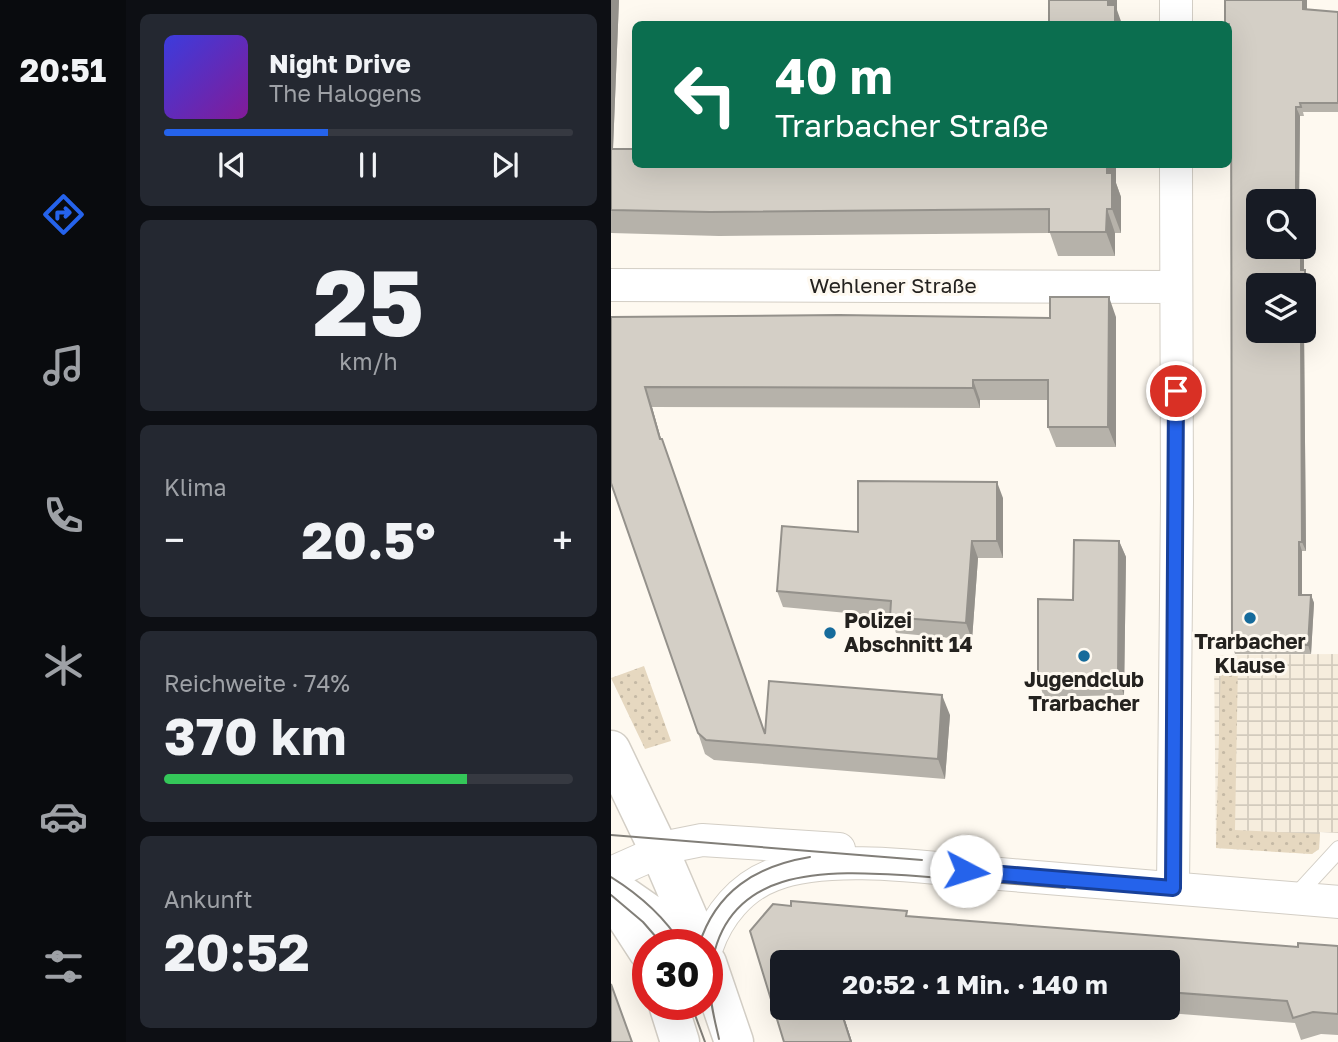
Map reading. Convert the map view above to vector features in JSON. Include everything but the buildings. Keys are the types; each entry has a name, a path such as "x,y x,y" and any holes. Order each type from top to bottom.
{"main road":[{"path":"611,750 693,929"},
{"path":"611,887 647,912 666,929"},
{"path":"611,895 633,929"},
{"path":"723,1010 729,1028"},
{"path":"674,1020 680,1042"}],"street":[{"path":"1176,0 1176,21"},
{"path":"1173,888 1177,528 1176,168"},
{"name":"Wehlener Straße","path":"611,285 1176,287"},
{"path":"611,873 688,841 714,839 853,850 932,868"},
{"path":"715,929 737,898 773,874 803,867 844,864 932,868 1338,902"}],"lane":[{"path":"1294,898 1338,849"}],"shaded area":[{"path":"1338,654 1338,833 1320,832 1319,849 1312,854 1216,848 1214,655"},
{"path":"1221,661 1238,661 1235,830 1320,834 1319,849 1312,854 1216,848"},
{"path":"644,666 671,741 645,749 611,678"}],"tram line":[{"path":"611,835 922,860"},
{"path":"705,929 727,896 741,884 772,867 810,857"},
{"path":"719,1039 710,988 717,942 733,914 755,894 782,882 814,875 847,873 1065,888"},
{"path":"611,877 651,907 670,929"},
{"path":"611,895 649,929"},
{"path":"697,1020 705,1042"}],"place":[{"name":"Trarbacher Klause","path":"1250,618"},
{"name":"Polizei Abschnitt 14","path":"830,633"},
{"name":"Jugendclub Trarbacher","path":"1084,656"}],"route":[{"path":"966,871 1173,888 1176,391"}]}
